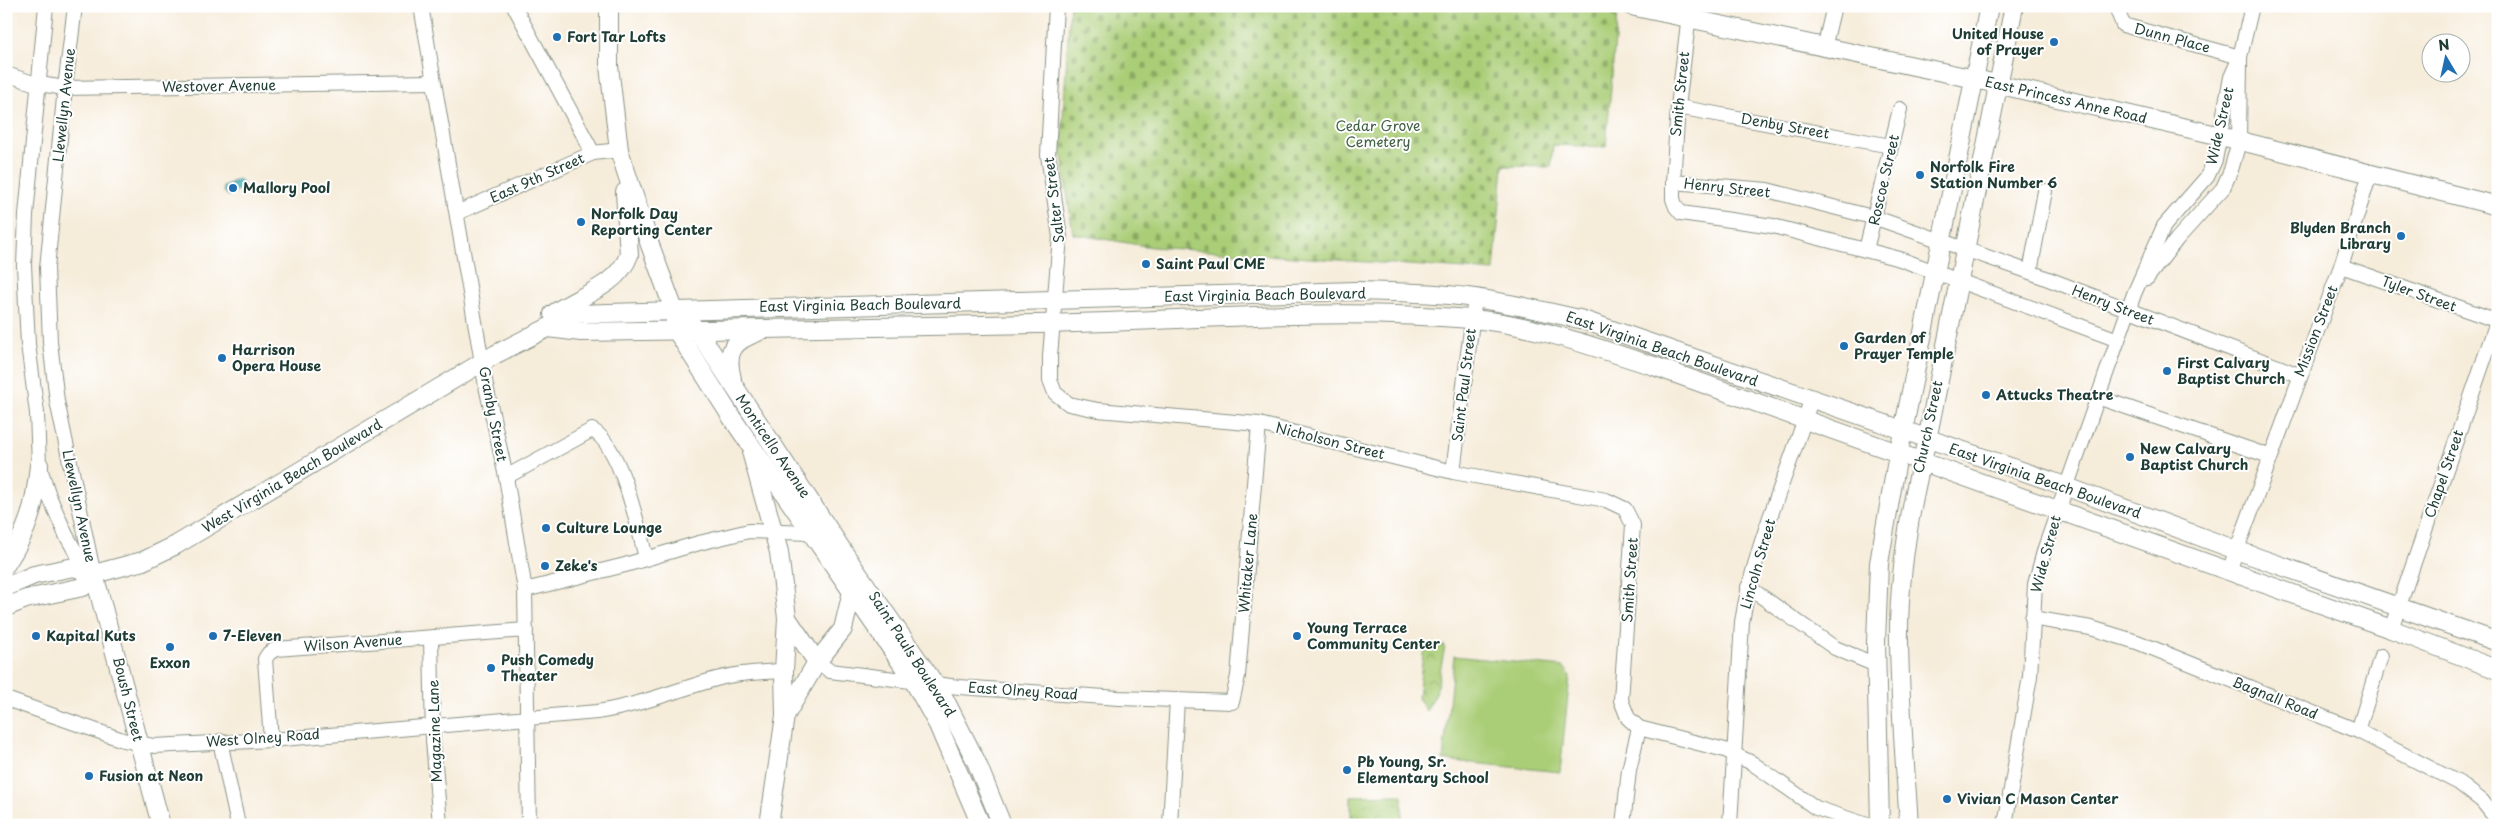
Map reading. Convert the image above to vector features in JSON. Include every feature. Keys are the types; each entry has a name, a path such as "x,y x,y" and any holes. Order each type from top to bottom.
{"main road":[{"name":"Monticello Avenue","path":"609,6 609,66 621,158 674,310 676,330 750,444 853,592"},
{"name":"East Princess Anne Road","path":"1631,6 1689,13 1824,48 1975,78 2221,136 2498,206"},
{"name":"Church Street","path":"1880,825 1876,664 1879,562 1898,453 1990,6"},
{"name":"Church Street","path":"1909,825 1899,642 1904,558 1921,461 1927,440 2014,6"},
{"path":"527,336 564,306 612,280 626,264 629,255 621,158"},
{"name":"East Virginia Beach Boulevard","path":"483,362 527,336 575,314 1356,292 1412,293 1475,298 1583,320 2065,486 2236,550 2498,642"},
{"path":"1268,294 1269,316"},
{"name":"Monticello Avenue","path":"674,310 697,330 854,568 853,592 843,630 817,662 785,716"},
{"name":"East Virginia Beach Boulevard","path":"548,328 581,332 766,329 1054,324 1269,316 1385,316 1473,319 1550,334 1654,366 2228,572 2391,628 2498,670"},
{"path":"734,387 728,358 734,345 745,336 766,329"},
{"name":"West Virginia Beach Boulevard","path":"94,574 143,561 176,545 483,362"},
{"path":"1762,404 1769,384"},
{"name":"Monticello Avenue","path":"750,444 779,552 787,618 784,671 785,716 769,825"},
{"path":"6,564 22,539 29,522 36,497 39,465"},
{"path":"6,587 34,575 74,567 94,574 84,587 26,599 6,607"},
{"name":"Saint Pauls Boulevard","path":"854,568 934,683 976,761 1002,825"},
{"name":"Boush Street","path":"94,574 161,825"},
{"name":"Saint Pauls Boulevard","path":"853,592 913,680 938,725 981,825"},
{"path":"787,618 817,662"}],"street":[{"name":"Llewellyn Avenue","path":"46,6 24,265 28,344 38,426 39,465 49,496 66,534 78,556 94,574"},
{"name":"Llewellyn Avenue","path":"75,6 47,268 50,342 57,401 94,574"},
{"name":"Granby Street","path":"420,6 525,590 529,825"},
{"path":"514,6 594,153"},
{"name":"Salter Street","path":"1055,393 1050,380 1060,237 1048,155 1056,6"},
{"path":"1824,48 1834,6"},
{"name":"Dunn Place","path":"2119,6 2118,12 2123,25 2240,56"},
{"name":"Wide Street","path":"2005,825 2030,676 2035,584 2057,511 2134,294 2164,226 2207,177 2215,160 2231,77 2240,56 2252,6"},
{"name":"Smith Street","path":"1673,182 1678,107 1689,13"},
{"name":"Wide Street","path":"2134,294 2177,239 2222,188 2231,170 2239,142 2240,56"},
{"name":"Westover Avenue","path":"6,74 39,84 65,88 433,82"},
{"name":"Denby Street","path":"1678,107 1891,146"},
{"name":"Roscoe Street","path":"1866,250 1876,218 1900,109"},
{"name":"East 9th Street","path":"457,213 594,153 621,158"},
{"name":"Mission Street","path":"2228,572 2269,456 2341,266 2370,174"},
{"name":"Henry Street","path":"2118,340 1935,271 1866,250 1773,226 1688,216 1681,213 1676,207 1673,182 1767,190 1876,218 2030,272 2129,312 2299,375"},
{"path":"2030,272 2045,191"},
{"name":"Tyler Street","path":"2341,266 2498,321"},
{"name":"Saint Paul Street","path":"1453,472 1475,298"},
{"name":"Chapel Street","path":"2391,628 2498,321"},
{"name":"Nicholson Street","path":"1055,393 1069,404 1098,410 1259,424 1453,472 1606,500"},
{"path":"2098,397 2269,456"},
{"name":"Lincoln Street","path":"1730,825 1742,622 1748,586 1811,400"},
{"name":"Whitaker Lane","path":"1232,702 1238,676 1259,424"},
{"path":"506,477 592,430 600,434 624,479 646,558"},
{"name":"Smith Street","path":"1606,500 1624,509 1633,525 1621,700 1623,710 1628,718 1640,728"},
{"path":"525,590 749,531 812,533"},
{"path":"1748,586 1835,648 1876,664"},
{"name":"Bagnall Road","path":"2032,618 2091,628 2137,642 2358,731 2459,784 2482,801 2498,821"},
{"name":"Wilson Avenue","path":"271,740 265,666 269,653 284,648 526,630"},
{"name":"Magazine Lane","path":"431,638 440,825"},
{"path":"1876,642 1899,642"},
{"path":"2358,731 2381,656"},
{"name":"East Olney Road","path":"817,662 830,671 1000,690 1232,702"},
{"path":"527,717 611,710 717,679 744,673 784,671"},
{"name":"West Olney Road","path":"6,699 140,744 154,746 220,741 271,740 527,717"},
{"path":"1170,825 1177,700"},
{"path":"1623,825 1629,770 1640,728 1683,738 1734,754 1752,764 1816,808 1867,825"},
{"path":"220,741 238,825"}],"green space":[{"name":"Cedar Grove Cemetery","path":"1070,6 1580,6 1617,15 1606,147 1553,145 1551,167 1503,166 1494,271 1152,247 1073,234 1061,150"},
{"path":"1429,644 1445,646 1436,693 1426,711 1418,698 1423,654"},
{"path":"1454,656 1564,667 1570,676 1560,772 1443,760"},
{"path":"1402,795 1402,822 1351,823 1351,796"}],"water":[{"name":"Mallory Pool","path":"238,179 242,182 243,188 228,196 224,192 223,187"}],"place":[{"name":"Fort Tar Lofts","path":"557,37"},
{"name":"United House of Prayer","path":"2054,42"},
{"name":"Norfolk Fire Station Number 6","path":"1920,175"},
{"name":"Mallory Pool","path":"233,188"},
{"name":"Norfolk Day Reporting Center","path":"581,222"},
{"name":"Blyden Branch Library","path":"2401,236"},
{"name":"Saint Paul CME","path":"1146,264"},
{"name":"Garden of Prayer Temple","path":"1844,346"},
{"name":"Harrison Opera House","path":"222,358"},
{"name":"First Calvary Baptist Church","path":"2167,371"},
{"name":"Attucks Theatre","path":"1986,395"},
{"name":"New Calvary Baptist Church","path":"2130,457"},
{"name":"Culture Lounge","path":"546,528"},
{"name":"Zeke's","path":"545,566"},
{"name":"Kapital Kuts","path":"36,636"},
{"name":"7-Eleven","path":"213,636"},
{"name":"Young Terrace Community Center","path":"1297,636"},
{"name":"Exxon","path":"170,647"},
{"name":"Push Comedy Theater","path":"491,668"},
{"name":"Pb Young, Sr. Elementary School","path":"1347,770"},
{"name":"Fusion at Neon","path":"89,776"},
{"name":"Vivian C Mason Center","path":"1947,799"}]}
